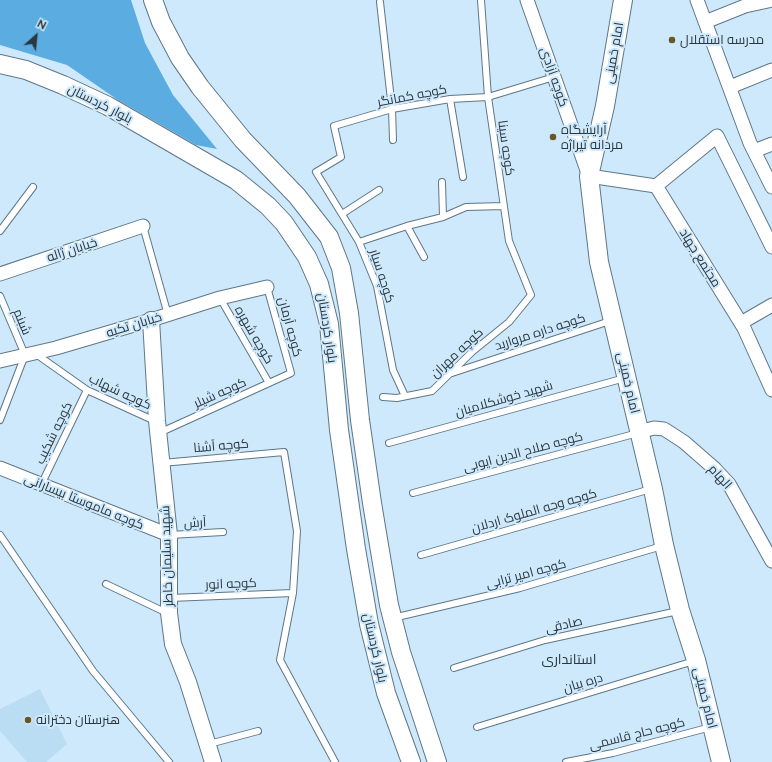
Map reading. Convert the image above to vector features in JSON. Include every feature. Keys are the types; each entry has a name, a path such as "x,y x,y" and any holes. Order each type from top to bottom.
{"main road":[{"name":"بلوار کردستان","path":"153,0 161,22 180,58 200,87 243,140 297,196 328,237 342,268 349,313 360,420 376,528 393,618 401,652 437,762"},
{"name":"امام خمینی","path":"623,0 604,106 589,176 599,262 614,319 626,377 653,489 664,546 680,610 696,660 713,727 720,762"},
{"name":"بلوار کردستان","path":"0,64 26,70 108,106 236,180 268,206 284,223 307,257 320,284 329,324 339,430 356,549 369,624 386,693 411,762"}],"street":[{"name":"کوچه آزادی","path":"527,0 589,176"},
{"path":"697,0 754,151 772,187"},
{"path":"705,22 745,6 772,0"},
{"path":"730,87 772,70"},
{"path":"589,176 656,186 717,136 772,246"},
{"path":"754,151 772,144"},
{"name":"مجتمع جهاد","path":"656,186 741,323 772,390"},
{"name":"خیابان ژاله","path":"0,274 143,226"},
{"name":"خیابان تکیه","path":"0,361 151,320 220,298 267,287"},
{"path":"741,323 772,305"},
{"name":"شهید سلیمان خاطر","path":"151,320 160,463 169,535 169,606 173,644 188,682 213,762"},
{"name":"الهام","path":"639,432 654,428 664,429 684,442 715,469 729,484 772,561"},
{"name":"کوچه ماموستا بیسارانی","path":"0,468 169,535"}],"lane":[{"name":"کوچه سینا","path":"481,0 488,97 509,241 531,295"},
{"path":"380,2 392,109 393,140"},
{"name":"کوچه کمانگر","path":"316,172 341,157 334,126 392,109 450,99 488,97 554,77"},
{"path":"450,99 463,177"},
{"name":"کوچه سیار","path":"316,172 359,242 377,286 393,370 405,396"},
{"path":"442,182 443,217"},
{"path":"0,231 33,187"},
{"path":"342,214 379,190"},
{"path":"359,242 407,226 443,217 466,207 504,206"},
{"path":"143,226 168,315"},
{"path":"407,226 424,257"},
{"name":"کوچه آرمان","path":"267,287 291,373"},
{"name":"کوچه مهران","path":"383,397 405,396 432,391 472,352 509,322 531,295"},
{"name":"شبنم","path":"0,296 30,354"},
{"name":"کوچه شهره","path":"220,298 269,383"},
{"name":"کوچه داره مروارید","path":"451,373 614,319"},
{"path":"0,420 30,354"},
{"name":"کوچه شهاب","path":"30,354 87,390 157,427"},
{"name":"کوچه شیلر","path":"157,427 291,373"},
{"name":"شهید خوشکلامیان","path":"389,443 626,377"},
{"name":"کوچه شکیب","path":"41,485 87,390"},
{"name":"کوچه صلاح الدین ایوبی","path":"413,493 639,432"},
{"name":"کوچه آشنا","path":"160,463 284,452 297,531 293,593"},
{"name":"کوچه وجه الملوک اردلان","path":"421,555 653,489"},
{"name":"آرش","path":"169,535 223,532"},
{"path":"0,535 93,671 169,762"},
{"name":"کوچه امیر ترابی","path":"393,618 520,588 664,546"},
{"path":"106,584 169,606"},
{"path":"293,593 280,660 335,762"},
{"name":"کوچه انور","path":"169,606 293,593"},
{"name":"صادقی","path":"454,668 545,640 680,610"},
{"name":"دره بیان","path":"477,727 696,660"},
{"name":"کوچه حاج قاسمی","path":"566,762 613,753 713,727"},
{"path":"207,744 258,731"}],"shaded area":[{"path":"0,0 131,0 145,43 173,95 217,149 196,145 118,100 67,65 0,45"},
{"name":"هنرستان دخترانه","path":"40,689 67,744 46,762 27,762 0,731 0,709"}],"place":[{"name":"مدرسه استقلال","path":"672,40"},
{"name":"آرایشگاه مردانه تیراژه","path":"553,137"},
{"name":"هنرستان دخترانه","path":"28,720"}],"district":[{"name":"استانداری","path":"569,660"}]}
